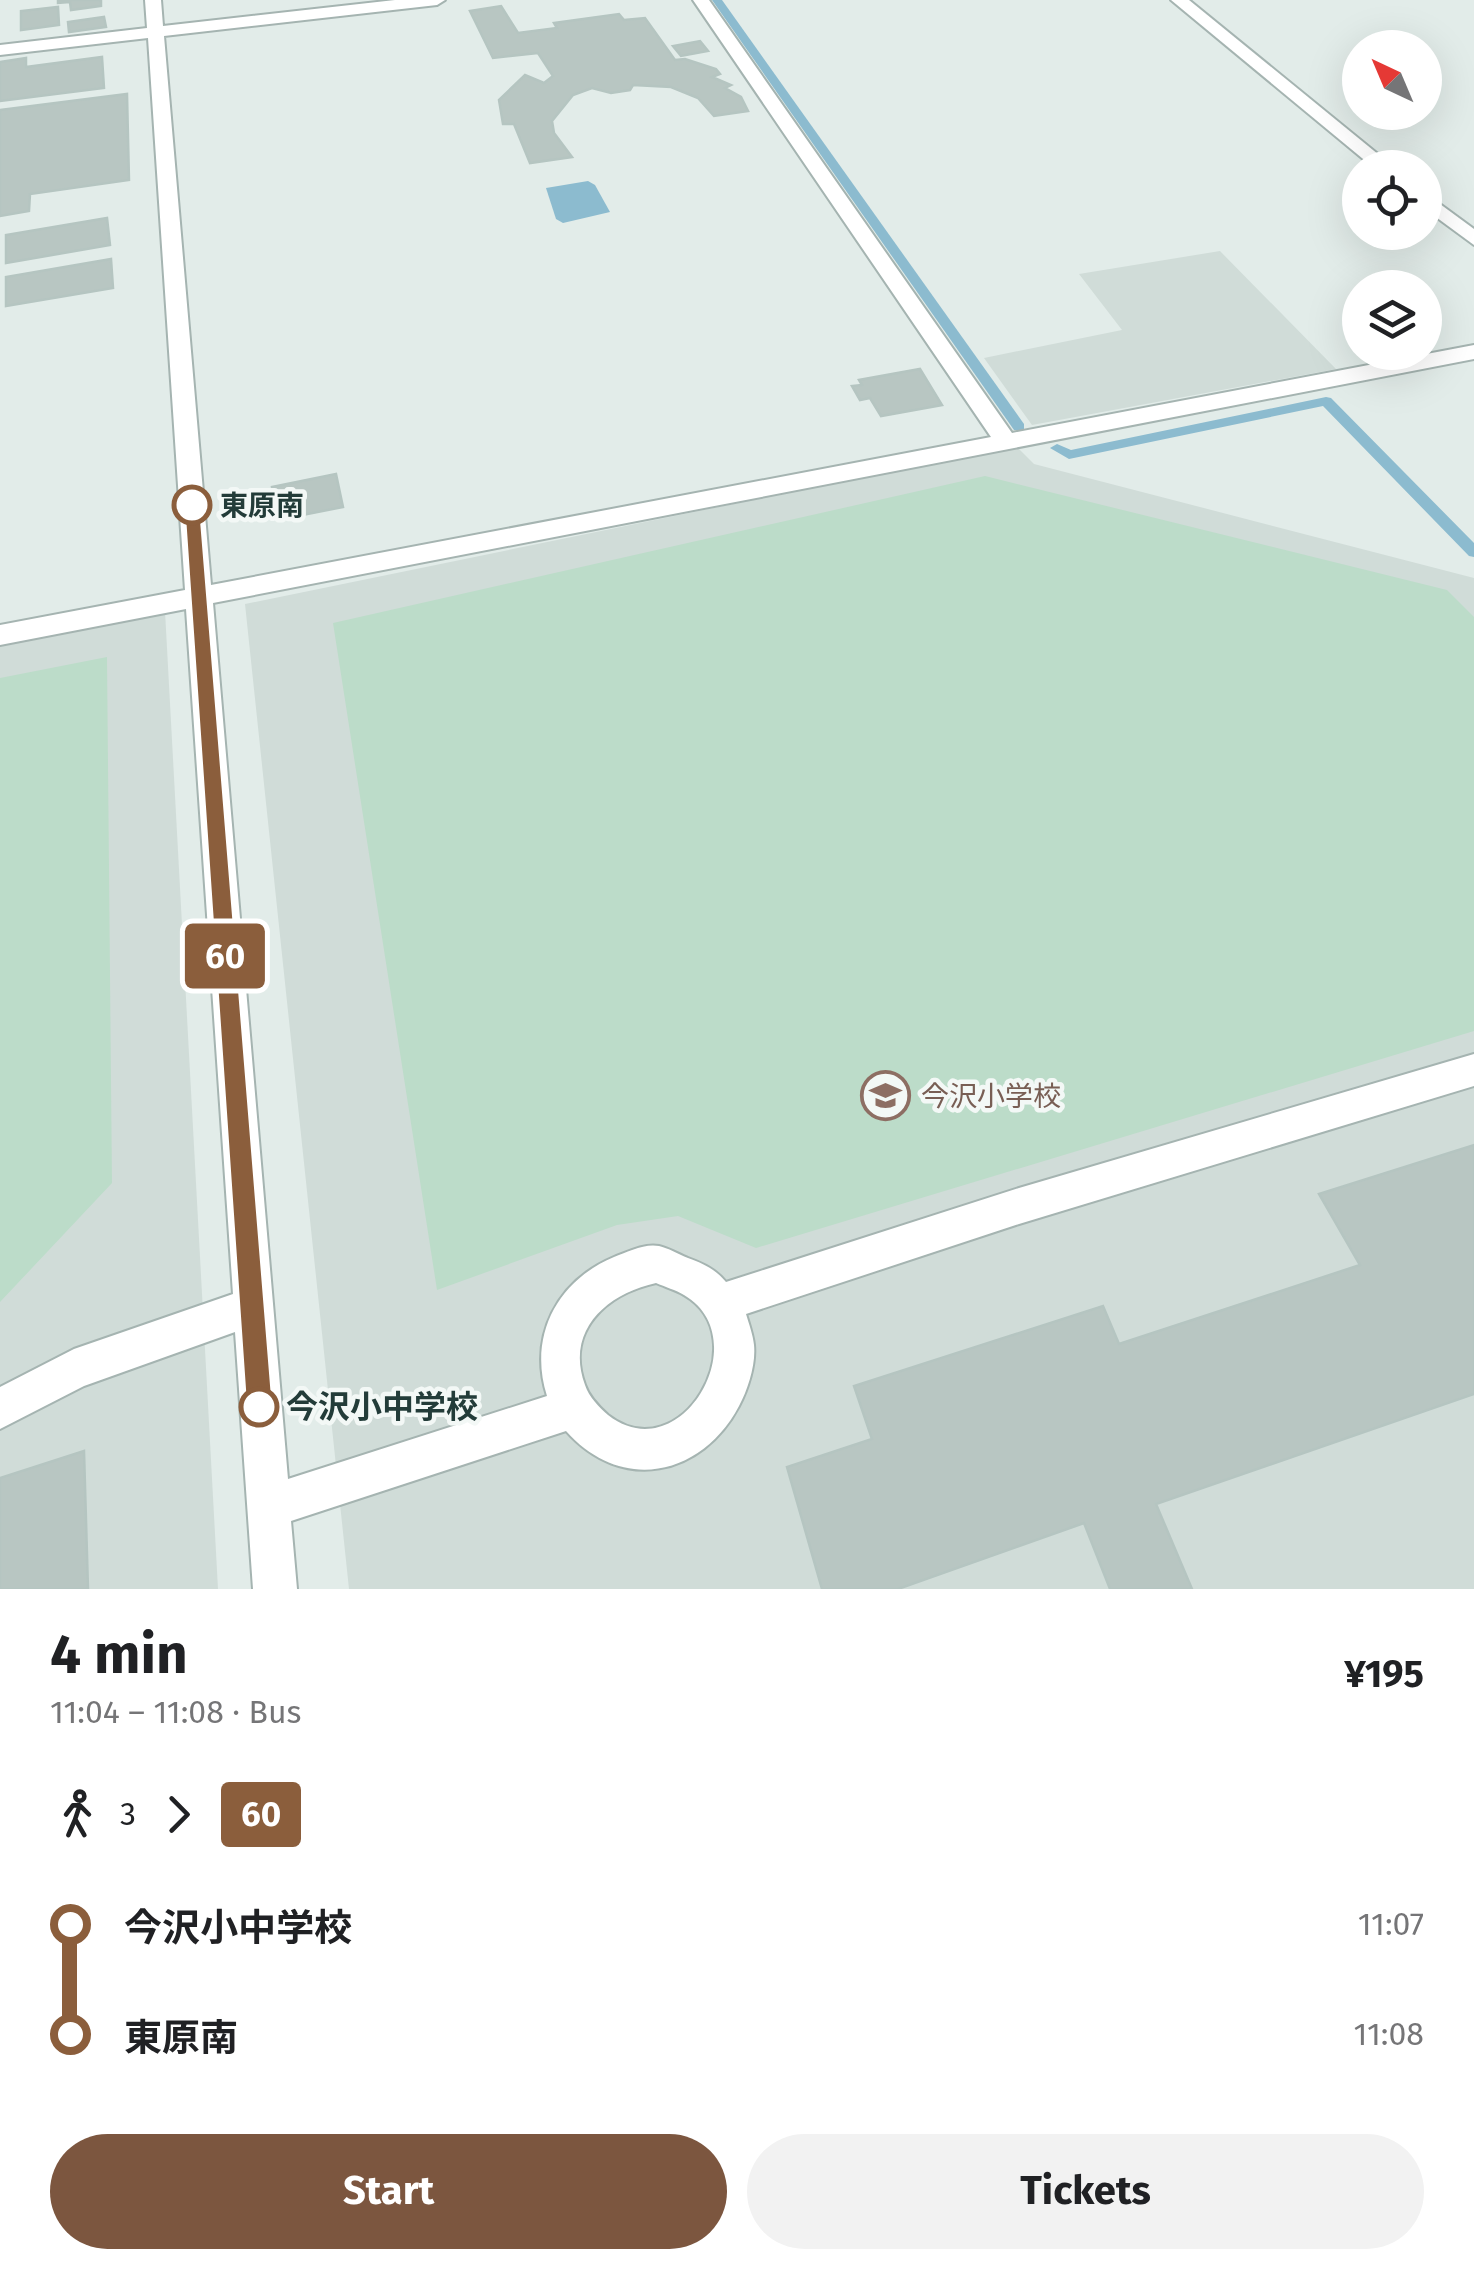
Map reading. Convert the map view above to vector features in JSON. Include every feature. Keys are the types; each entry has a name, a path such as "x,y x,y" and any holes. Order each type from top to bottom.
{"street":[{"path":"154,0 274,1589"},
{"path":"0,50 437,0"},
{"path":"701,0 1006,442"},
{"path":"1179,0 1364,150"},
{"path":"1442,214 1474,239"},
{"path":"0,635 1474,352"},
{"path":"722,1304 1019,1206 1474,1070"},
{"path":"656,1264 682,1269 704,1283 722,1304 734,1332 736,1364 727,1394 709,1422 682,1441 652,1449 621,1446 593,1431 572,1408 562,1380 560,1350 568,1322 583,1298 604,1279 629,1267 656,1264"},
{"path":"0,1408 74,1369 251,1307"},
{"path":"268,1507 572,1408"}],"shaded area":[{"path":"1220,251 1336,369 1032,425 984,358 1122,330 1079,274"},
{"name":"今沢小学校","path":"1016,446 1034,464 1474,578 1474,1589 349,1589 245,604"},
{"path":"165,611 218,1589 0,1589 0,644"}],"green space":[{"path":"985,476 1447,590 1474,617 1474,1031 756,1248 678,1216 617,1225 437,1290 333,623"},
{"path":"107,657 112,1183 0,1302 0,678"}],"water":[{"path":"588,181 595,185 610,212 563,223 556,219 546,188"}],"building":[{"path":"58,0 101,0 101,6 71,10 70,2"},
{"path":"501,6 518,33 557,28 554,23 619,14 624,20 645,18 675,60 685,59 716,69 720,74 712,77 731,85 725,88 741,97 748,111 714,116 698,98 671,87 633,85 630,90 611,93 592,88 573,95 552,121 554,133 572,157 530,163 514,124 503,124 499,100 525,75 544,83 553,76 538,53 493,58 470,11"},
{"path":"58,7 59,25 21,30 21,11"},
{"path":"104,17 106,27 69,32 68,22"},
{"path":"700,41 708,51 681,56 673,46"},
{"path":"102,57 104,88 0,101 0,62 26,58 26,67"},
{"path":"127,94 129,180 30,194 29,211 0,216 0,110"},
{"path":"107,218 110,245 6,263 6,235"},
{"path":"111,259 113,288 6,306 6,277"},
{"path":"920,369 942,405 881,416 870,398 860,400 852,386 862,385 859,380"},
{"path":"336,474 343,507 277,520 272,487"},
{"path":"1474,1145 1474,1394 1156,1504 1192,1589 1110,1589 1084,1523 898,1589 822,1589 787,1467 872,1439 854,1386 1103,1306 1119,1344 1360,1265 1319,1194"},
{"path":"84,1451 88,1589 0,1589 0,1478"}],"waterway":[{"path":"717,0 1019,427"},
{"path":"1057,448 1069,455 1326,401 1474,552"}],"bus line":[{"name":"60","path":"192,505 259,1407"}],"place":[{"name":"東原南","path":"192,505"},
{"name":"今沢小学校","path":"886,1096"},
{"name":"今沢小中学校","path":"259,1407"}]}
